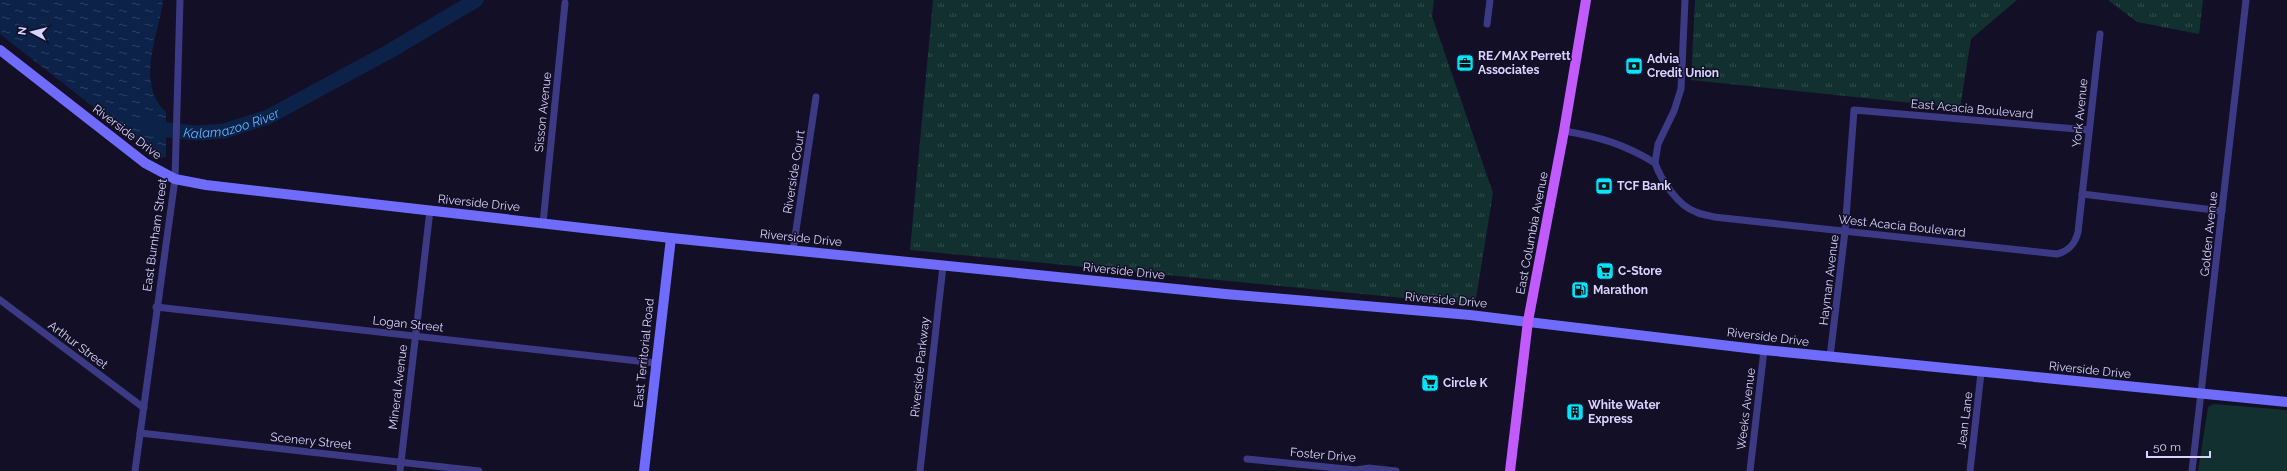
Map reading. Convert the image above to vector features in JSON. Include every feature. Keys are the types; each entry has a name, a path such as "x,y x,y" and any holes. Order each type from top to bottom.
{"main road":[{"name":"East Columbia Avenue","path":"1510,471 1528,321 1564,131 1586,0"}],"street":[{"name":"East Burnham Street","path":"136,471 156,307 175,178 180,0"},
{"path":"1487,24 1490,0"},
{"path":"1655,163 1658,144 1674,112 1681,89 1685,0"},
{"name":"Golden Avenue","path":"2192,471 2246,0"},
{"name":"Sisson Avenue","path":"543,223 566,3"},
{"name":"York Avenue","path":"2082,194 2100,34"},
{"name":"Riverside Drive","path":"0,50 145,163 175,178 206,186 671,238 943,266 1528,321 1764,350 1981,373 2287,402"},
{"name":"Riverside Court","path":"793,250 816,97"},
{"name":"East Acacia Boulevard","path":"1854,110 2089,130"},
{"name":"Hayman Avenue","path":"1830,357 1845,231 1854,110"},
{"name":"West Acacia Boulevard","path":"1564,131 1609,140 1631,149 1655,163 1658,170 1679,201 1695,212 1714,217 2057,254 2066,250 2074,243 2082,194"},
{"path":"2082,194 2222,211"},
{"name":"Mineral Avenue","path":"400,471 430,210"},
{"name":"East Territorial Road","path":"644,471 671,238"},
{"name":"Riverside Parkway","path":"920,471 943,266"},
{"name":"Arthur Street","path":"0,300 144,408"},
{"name":"Logan Street","path":"156,307 656,364"},
{"name":"Weeks Avenue","path":"1750,471 1764,350"},
{"name":"Jean Lane","path":"1970,471 1981,373"},
{"name":"Scenery Street","path":"140,433 479,471"},
{"name":"Foster Drive","path":"1248,459 1356,470 1369,468 1396,471"}],"green space":[{"path":"933,0 1434,0 1432,16 1493,193 1475,305 910,250"},
{"path":"1695,0 2017,0 1971,39 1960,108 1691,80"},
{"path":"2108,0 2203,0 2199,34 2137,22"},
{"path":"2214,404 2287,410 2287,471 2198,471 2208,407"}],"water":[{"path":"0,0 163,0 151,58 150,73 152,87 157,100 166,112 166,157 158,158 0,34"}],"waterway":[{"name":"Kalamazoo River","path":"147,125 151,128 195,133 224,131 268,117 390,51 476,0"}],"place":[{"name":"RE/MAX Perrett Associates","path":"1465,63"},
{"name":"Advia Credit Union","path":"1634,66"},
{"name":"TCF Bank","path":"1604,186"},
{"name":"C-Store","path":"1605,271"},
{"name":"Marathon","path":"1580,290"},
{"name":"Circle K","path":"1430,383"},
{"name":"White Water Express","path":"1575,412"}]}
